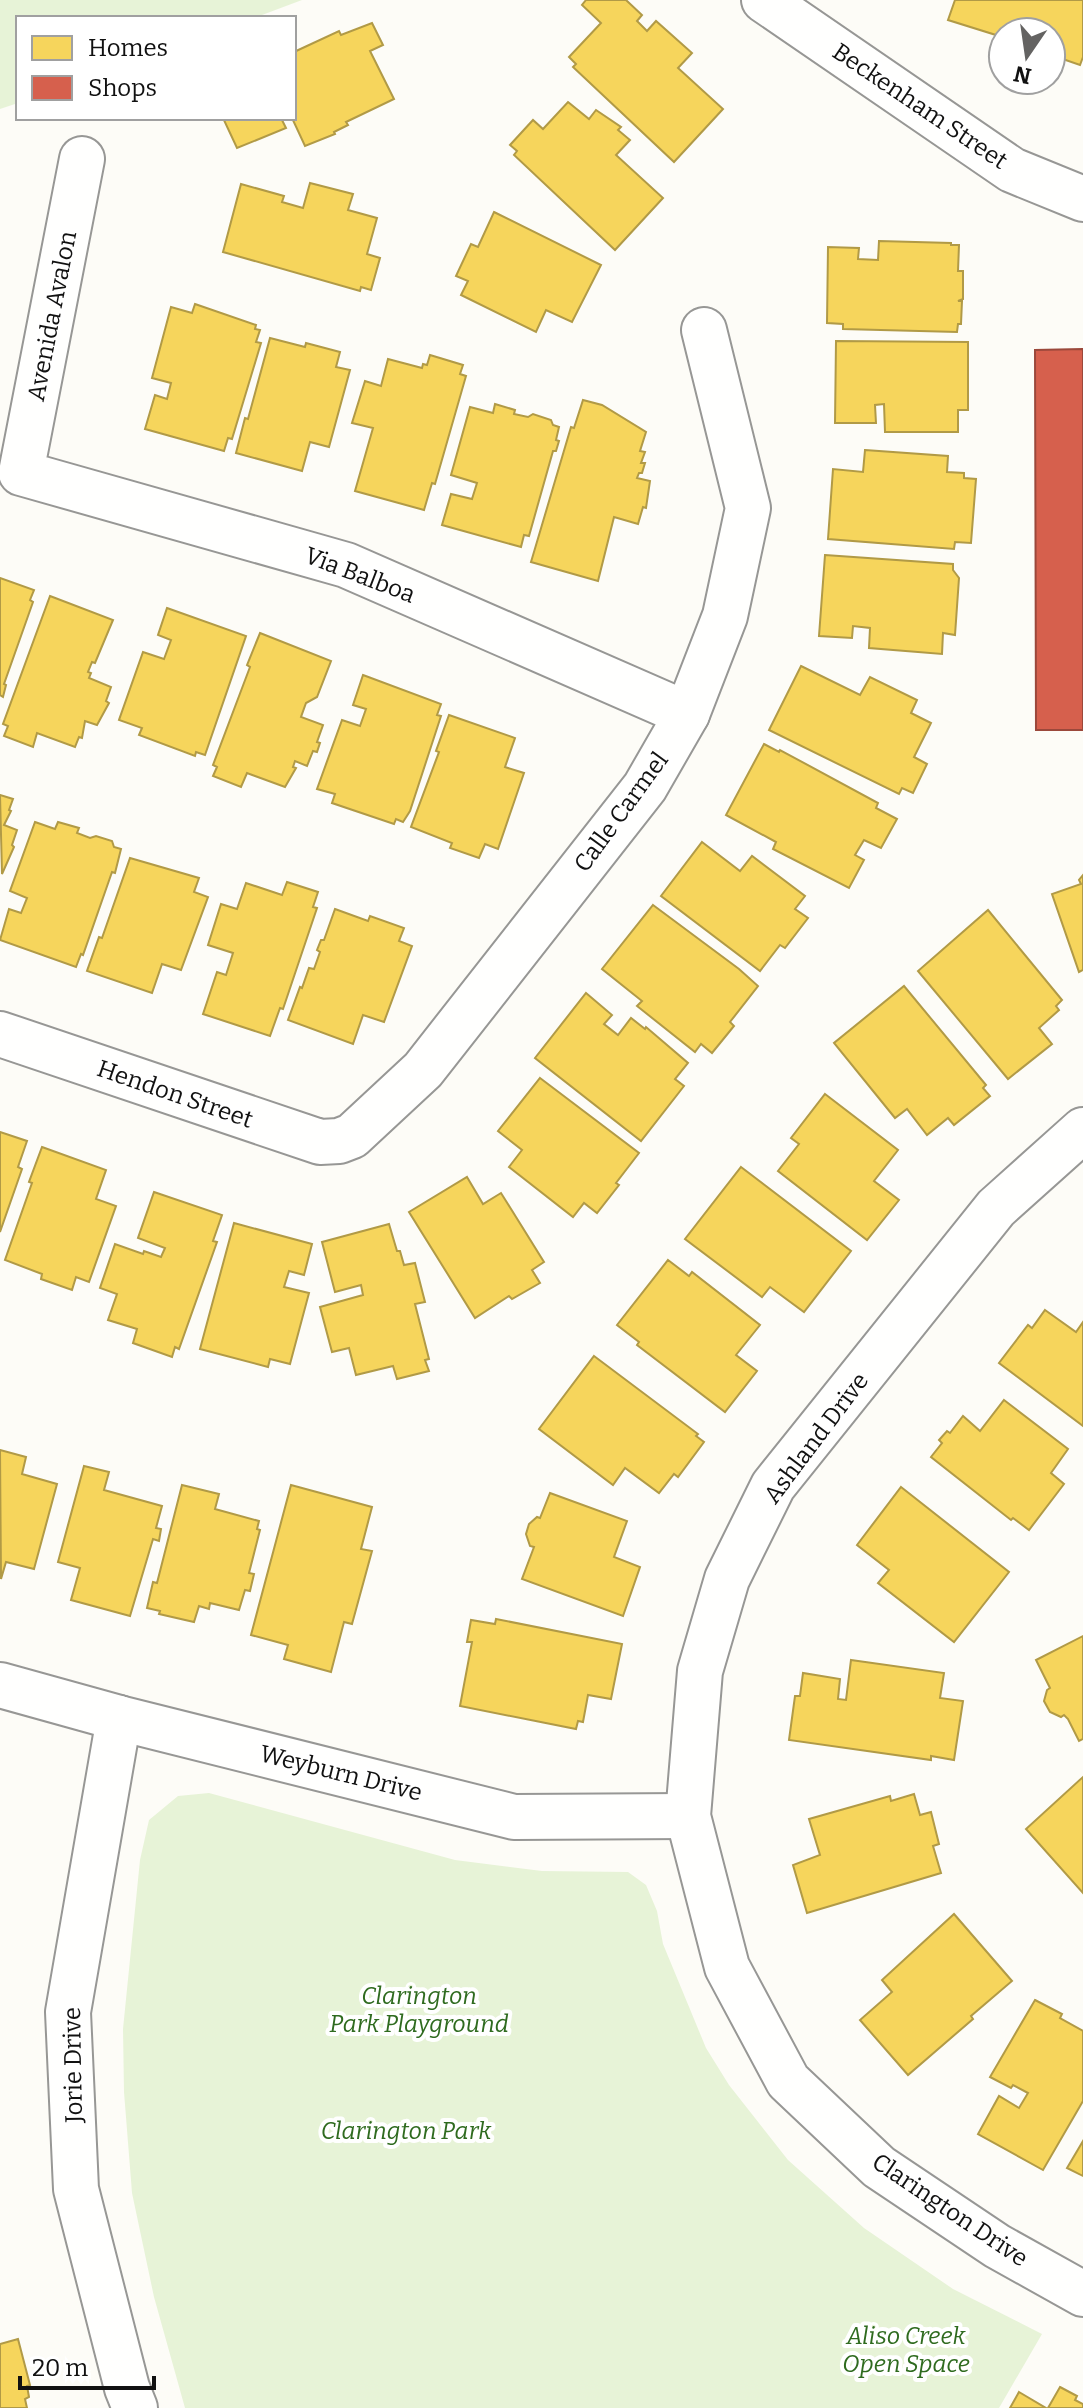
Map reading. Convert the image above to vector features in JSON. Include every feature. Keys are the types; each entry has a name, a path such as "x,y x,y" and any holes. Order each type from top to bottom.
{"street":[{"name":"Beckenham Street","path":"764,0 1012,170 1083,199"},
{"name":"Avenida Avalon","path":"21,473 82,159"},
{"name":"Calle Carmel","path":"352,1136 423,1070 645,787 687,714 725,616 748,508 704,330"},
{"name":"Via Balboa","path":"21,473 346,565 687,714"},
{"name":"Hendon Street","path":"0,1034 313,1141 339,1141 352,1136"},
{"name":"Ashland Drive","path":"688,1816 700,1671 727,1579 773,1486 996,1208 1083,1130"},
{"name":"Weyburn Drive","path":"0,1685 514,1817 688,1816"},
{"name":"Jorie Drive","path":"119,1718 68,2012 76,2189 127,2388 135,2408"},
{"name":"Clarington Drive","path":"688,1816 727,1967 788,2081 879,2167 997,2246 1083,2294"}],"green space":[{"path":"0,0 302,0 259,16 16,16 16,104 0,109"},
{"name":"Clarington Park","path":"209,1793 455,1860 542,1871 628,1872 646,1885 657,1911 663,1944 706,2048 729,2085 788,2160 864,2228 953,2289 1042,2334 999,2408 185,2408 154,2297 132,2193 124,2092 123,2029 140,1860 149,1820 178,1796"}],"building: Homes":[{"path":"586,0 626,0 642,15 637,21 647,31 656,21 692,53 678,68 723,109 674,162 573,67 576,64 569,57 601,23 582,5"},
{"path":"955,0 1083,0 1083,57 1080,65 1067,61 1067,16 987,16 987,32 948,20"},
{"path":"372,23 383,45 370,51 394,99 346,122 348,125 335,134 305,146 293,120 296,120 296,51 339,31 341,35"},
{"path":"568,102 589,119 596,110 621,127 618,130 630,140 616,155 663,198 615,250 514,155 517,151 510,145 533,120 543,129"},
{"path":"224,120 282,120 286,128 237,148"},
{"path":"310,183 353,194 348,210 377,218 367,254 380,258 371,290 361,287 360,291 223,252 241,184 284,196 282,202 303,208"},
{"path":"494,212 601,265 572,322 546,310 536,332 461,295 468,281 456,276 471,244 478,247"},
{"path":"879,241 959,245 958,271 963,271 963,299 958,301 962,301 961,324 958,324 957,332 843,329 843,324 827,323 828,247 859,248 858,259 878,260"},
{"path":"195,304 256,325 255,329 260,330 256,342 261,343 232,439 228,438 224,451 145,429 155,395 167,399 171,383 152,378 171,307 192,313"},
{"path":"270,338 340,352 336,367 350,370 329,447 310,442 302,471 236,453"},
{"path":"836,341 968,342 968,410 958,410 958,432 885,432 884,404 875,405 876,423 835,423"},
{"path":"430,355 463,365 460,374 466,376 435,484 432,483 424,510 355,491 373,428 352,423 365,381 381,386 388,359 422,368 423,364 427,365"},
{"path":"583,400 602,405 646,432 640,451 645,452 641,463 645,463 637,478 650,481 646,508 643,507 638,524 614,517 598,581 531,562 571,427 574,428"},
{"path":"495,404 515,410 514,414 528,417 533,414 551,420 553,425 559,427 556,451 553,451 529,536 524,535 521,547 442,525 451,494 472,499 477,483 451,475 470,407 493,413"},
{"path":"865,450 948,456 947,472 964,473 964,478 976,479 971,543 955,542 954,549 828,539 833,469 863,472"},
{"path":"825,555 953,564 959,578 955,635 943,633 942,654 869,648 870,628 853,626 852,638 819,636"},
{"path":"0,578 34,590 30,600 33,602 4,684 3,697 0,695"},
{"path":"50,596 113,620 95,663 92,662 88,672 91,673 89,678 111,687 106,701 109,703 97,725 85,721 82,738 79,737 75,747 37,733 33,747 4,736 8,726 3,724"},
{"path":"167,608 246,636 205,755 196,752 195,756 139,735 142,728 119,720 143,652 164,659 171,640 158,635"},
{"path":"260,633 331,661 317,697 306,703 301,717 323,725 317,752 313,751 307,766 295,761 293,767 296,768 285,787 247,773 241,787 213,776 217,767 213,765"},
{"path":"801,666 860,695 870,677 917,700 911,713 931,723 914,757 927,764 913,793 902,788 899,794 769,730"},
{"path":"363,675 441,704 437,715 441,716 410,811 403,822 396,819 394,824 332,803 335,794 317,789 342,720 360,726 366,709 353,705"},
{"path":"449,715 515,738 505,767 524,773 498,849 485,844 479,858 450,848 452,843 411,827 439,752 436,751"},
{"path":"764,744 878,803 876,808 897,819 881,848 864,840 855,855 864,860 849,888 773,849 776,842 726,815"},
{"path":"0,795 13,799 4,825 17,830 14,847 2,874"},
{"path":"35,822 55,829 58,822 79,828 77,833 112,841 114,847 121,849 115,873 112,872 76,967 0,940 9,909 21,913 27,898 10,891"},
{"path":"702,842 740,871 752,856 805,896 795,909 808,918 785,948 780,945 760,971 661,896"},
{"path":"130,858 199,878 194,892 208,897 181,970 162,964 152,993 87,971"},
{"path":"1083,875 1083,970 1079,972 1052,894 1081,884 1079,880"},
{"path":"287,882 318,892 313,907 317,908 283,1009 280,1008 270,1036 203,1014 217,972 226,975 233,953 208,945 221,904 237,909 246,883 282,895"},
{"path":"653,905 758,986 730,1022 734,1026 712,1053 701,1044 695,1052 637,1006 642,1001 602,969"},
{"path":"335,909 368,921 370,916 404,928 399,941 412,946 384,1022 363,1015 353,1044 288,1020 309,968 314,969 320,952 317,950"},
{"path":"988,910 1062,1000 1056,1006 1059,1010 1039,1028 1052,1044 1008,1079 918,971"},
{"path":"904,986 986,1085 983,1088 990,1096 954,1125 948,1118 927,1135 907,1109 895,1118 834,1043"},
{"path":"586,993 612,1015 604,1024 618,1035 631,1018 688,1063 675,1079 684,1086 641,1141 535,1058"},
{"path":"540,1078 639,1153 597,1213 584,1203 573,1217 509,1167 522,1150 498,1131"},
{"path":"825,1094 898,1150 874,1181 899,1200 867,1240 778,1171 799,1144 791,1138"},
{"path":"0,1132 27,1141 18,1167 22,1169 0,1232"},
{"path":"42,1147 106,1170 96,1199 116,1206 89,1282 76,1277 72,1290 41,1279 42,1274 5,1260"},
{"path":"741,1167 851,1251 804,1312 770,1287 762,1297 685,1239"},
{"path":"467,1177 483,1204 501,1193 544,1262 532,1270 540,1283 512,1299 509,1296 475,1318 409,1212"},
{"path":"154,1192 222,1215 213,1241 217,1242 179,1349 175,1347 172,1357 133,1343 137,1329 108,1320 117,1294 100,1288 115,1244 161,1257 165,1248 138,1238"},
{"path":"234,1223 312,1244 304,1275 289,1271 284,1287 309,1293 290,1364 270,1359 268,1367 200,1349"},
{"path":"389,1224 404,1265 415,1263 425,1302 415,1304 429,1359 425,1360 429,1371 397,1379 393,1366 356,1375 349,1348 332,1352 320,1307 363,1295 361,1285 335,1292 322,1242"},
{"path":"668,1260 689,1276 692,1272 760,1325 736,1355 757,1371 725,1412 637,1345 639,1342 617,1325"},
{"path":"1045,1310 1076,1332 1083,1322 1083,1426 999,1363 1028,1325 1032,1328"},
{"path":"594,1356 698,1434 696,1436 704,1442 678,1477 674,1474 659,1493 625,1468 613,1485 539,1429"},
{"path":"1004,1400 1068,1449 1051,1473 1064,1484 1029,1530 1013,1518 1011,1520 931,1457 942,1443 939,1440 947,1431 950,1433 963,1416 980,1431"},
{"path":"0,1450 26,1457 22,1474 57,1484 34,1569 6,1562 1,1579"},
{"path":"84,1466 109,1472 104,1490 162,1506 156,1528 161,1529 159,1541 153,1539 130,1616 71,1600 80,1568 58,1562"},
{"path":"182,1485 219,1494 215,1509 259,1521 257,1529 260,1530 249,1573 254,1574 250,1591 245,1590 239,1610 210,1603 209,1609 199,1606 194,1622 147,1608 153,1582 157,1583"},
{"path":"291,1485 372,1507 361,1549 372,1551 352,1624 344,1622 331,1672 284,1659 288,1645 251,1635"},
{"path":"901,1487 1009,1572 954,1642 878,1583 889,1570 857,1545"},
{"path":"550,1493 627,1521 614,1557 640,1567 623,1616 522,1579 534,1547 530,1546 526,1534 529,1524 540,1518"},
{"path":"496,1619 622,1644 611,1699 588,1695 583,1722 578,1721 576,1729 460,1706 472,1642 467,1642 471,1620 495,1624"},
{"path":"1083,1636 1083,1739 1079,1741 1068,1719 1050,1712 1044,1701 1050,1688 1036,1660"},
{"path":"851,1660 944,1673 940,1698 963,1701 954,1760 931,1756 931,1760 789,1740 795,1696 800,1696 803,1673 840,1679 838,1699 846,1700"},
{"path":"1083,1777 1083,1893 1026,1829"},
{"path":"914,1794 920,1815 931,1812 939,1844 933,1846 941,1873 807,1913 793,1865 820,1855 809,1819 890,1796 891,1801"},
{"path":"954,1914 1012,1981 908,2075 860,2020 892,1992 882,1980"},
{"path":"1035,2000 1062,2014 1060,2018 1083,2031 1083,2101 1043,2170 978,2134 999,2096 1019,2108 1028,2093 990,2077"},
{"path":"1083,2141 1083,2176 1067,2168"},
{"path":"18,2339 30,2385 27,2386 29,2397 25,2399 27,2408 0,2408 0,2344"},
{"path":"1060,2387 1077,2396 1075,2400 1083,2404 1083,2408 1048,2408"},
{"path":"1019,2392 1046,2408 1010,2408"}],"building: Shops":[{"path":"1083,349 1083,730 1036,730 1035,350"}],"park label":[{"name":"Clarington Park Playground","path":"419,2010"},
{"name":"Aliso Creek Open Space","path":"906,2350"}]}
